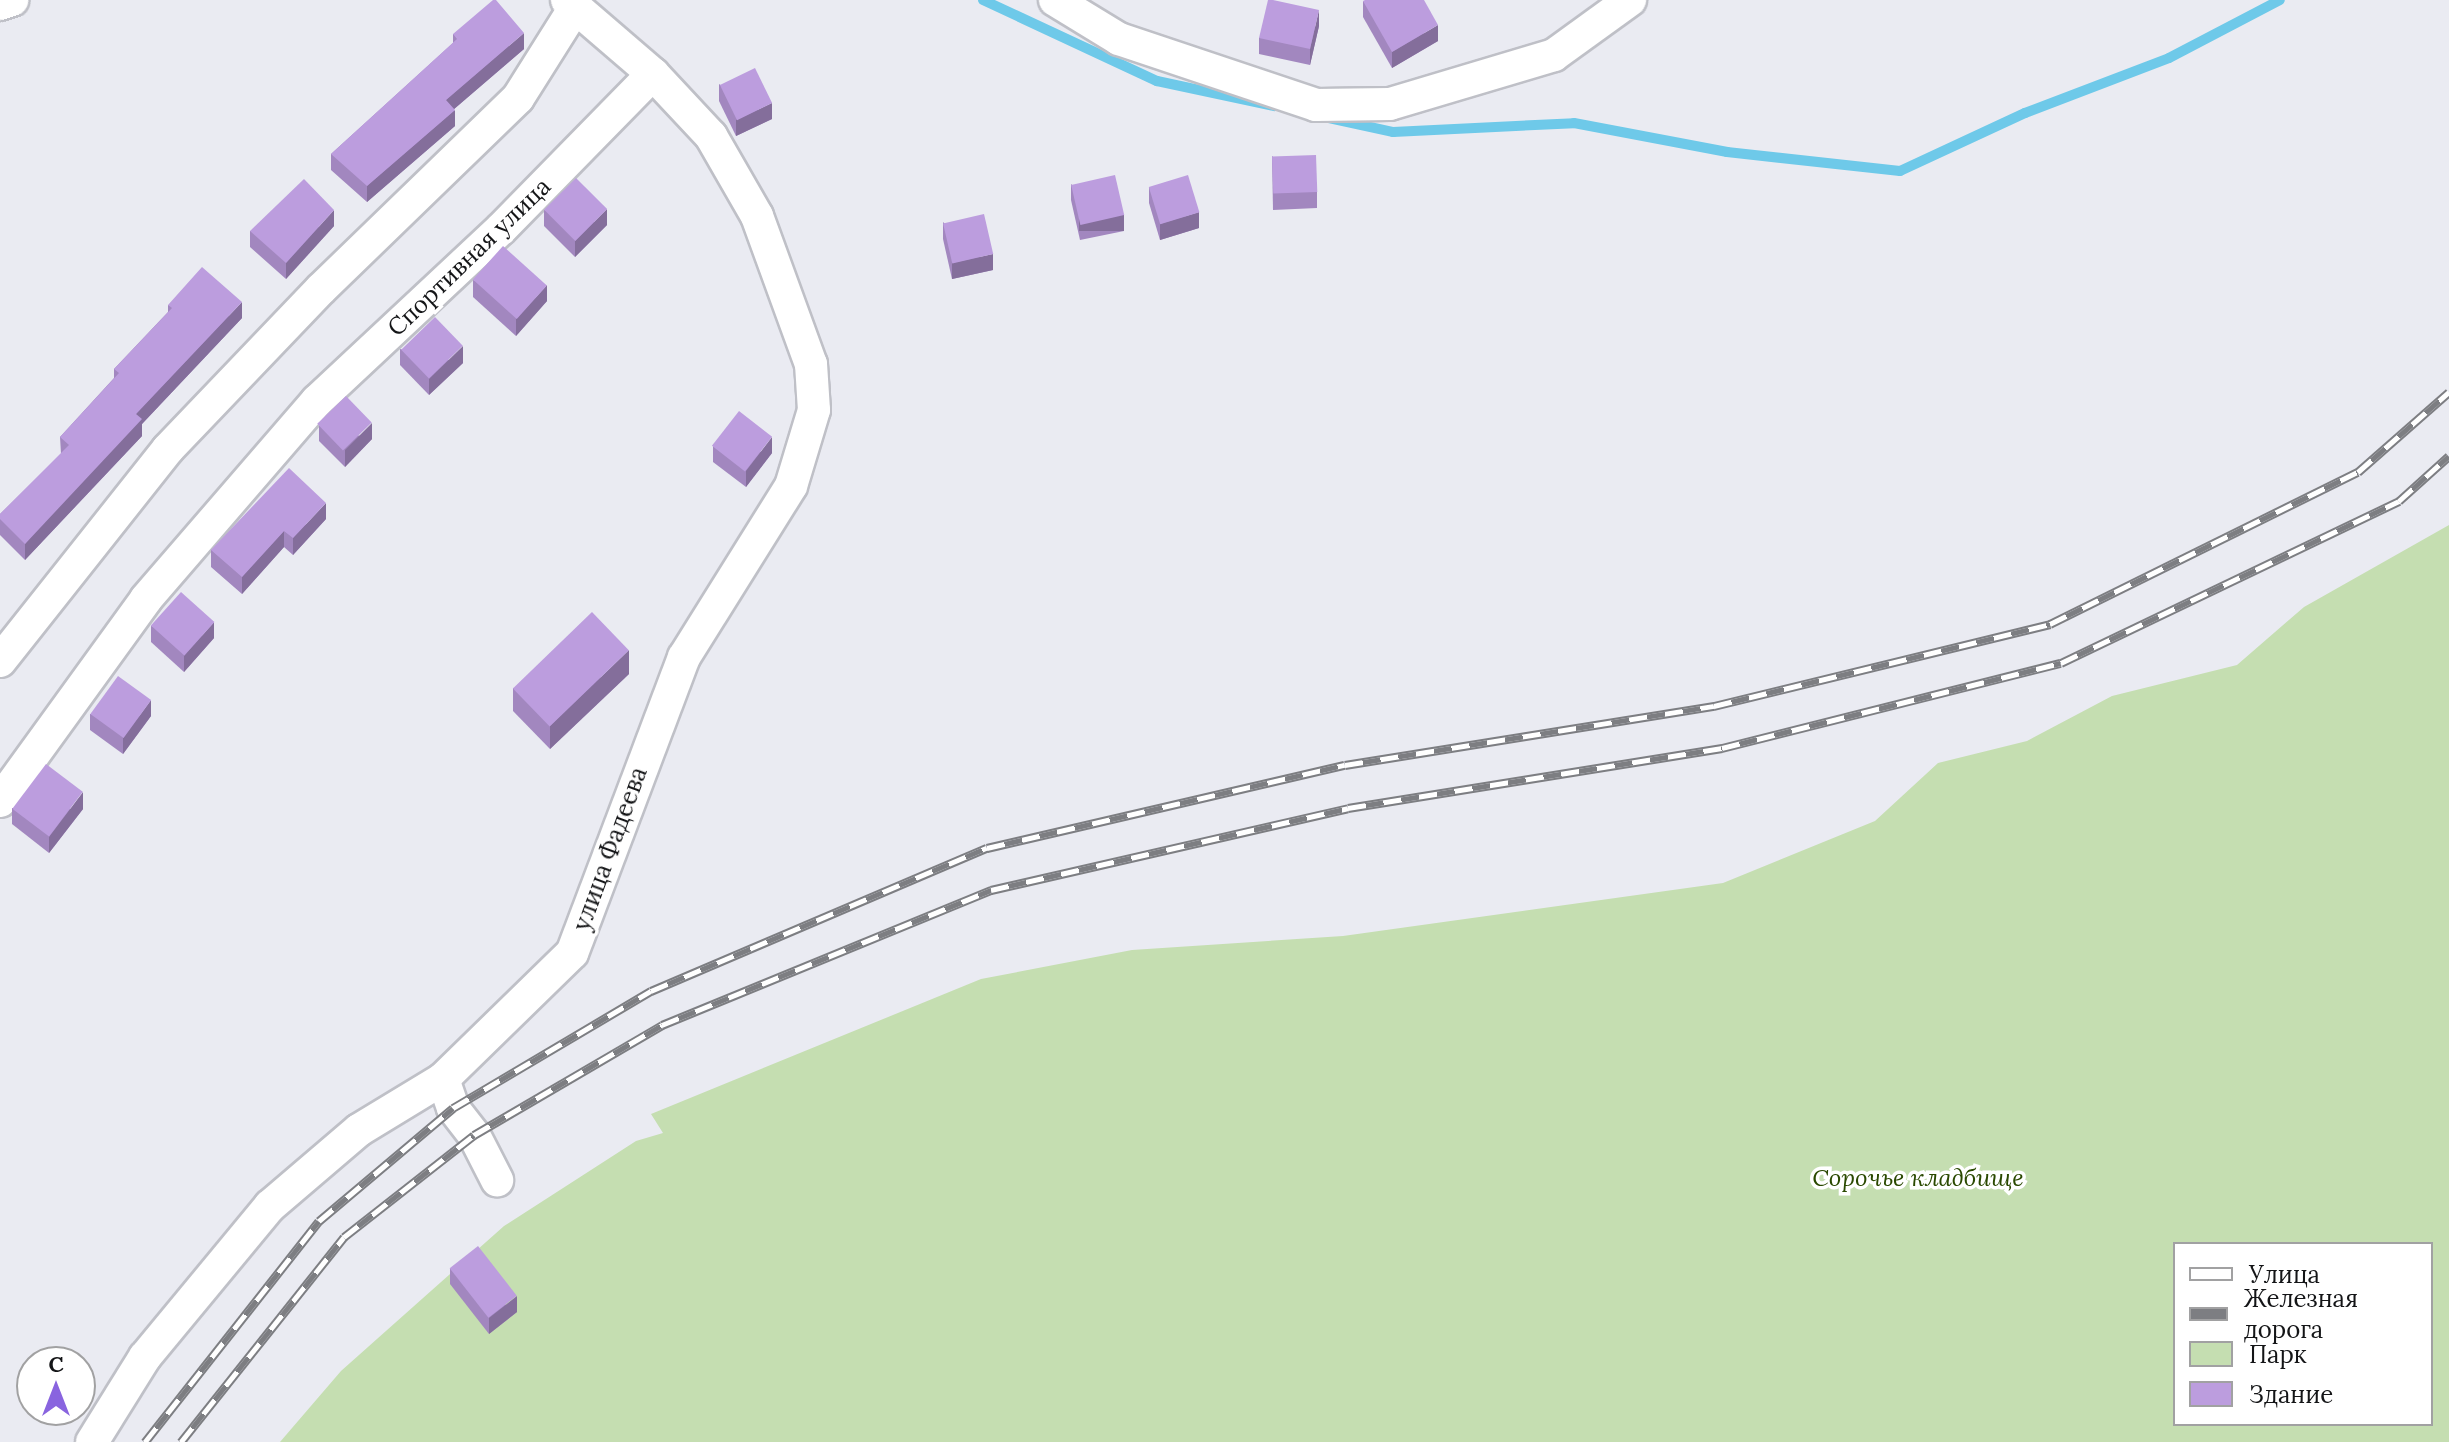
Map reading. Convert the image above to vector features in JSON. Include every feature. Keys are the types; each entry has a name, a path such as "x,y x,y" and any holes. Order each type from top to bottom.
{"street":[{"path":"0,4 12,0"},
{"path":"1055,0 1119,39 1316,105 1390,104 1554,55 1630,0"},
{"path":"0,661 168,449 321,289 518,98 570,4 653,74"},
{"name":"улица Фадеева","path":"92,1442 145,1357 270,1206 359,1130 443,1079 572,953 684,657 791,486 814,410 811,364 757,216 711,136 653,74"},
{"name":"Спортивная улица","path":"0,801 146,599 317,401 501,229 653,74"},
{"path":"443,1079 453,1108 474,1135 497,1180"}],"green space":[{"name":"Сорочье кладбище","path":"2449,525 2449,1442 280,1442 341,1371 504,1226 636,1141 663,1133 651,1114 981,979 1132,950 1343,936 1723,883 1875,821 1938,763 2027,741 2112,696 2237,665 2304,607"}],"building":[{"path":"493,0 524,33 446,100 455,110 367,186 331,154 457,39 453,34"},
{"path":"1268,0 1319,10 1310,49 1259,38"},
{"path":"1365,0 1424,0 1438,25 1392,52"},
{"path":"755,68 772,103 737,120 720,85"},
{"path":"1316,155 1317,192 1273,194 1272,157"},
{"path":"1115,175 1124,215 1080,225 1071,185"},
{"path":"1188,175 1199,212 1160,224 1149,187"},
{"path":"576,178 607,209 575,241 544,210"},
{"path":"304,179 334,210 286,263 250,231"},
{"path":"984,214 993,254 952,263 943,223"},
{"path":"503,246 547,285 517,319 473,279"},
{"path":"202,267 242,302 136,414 142,419 25,544 0,519 0,514 69,445 60,437 119,373 114,369 172,308 168,305"},
{"path":"435,317 463,346 429,378 401,350"},
{"path":"346,396 372,423 343,450 317,424"},
{"path":"739,411 772,437 745,472 712,446"},
{"path":"289,468 326,503 293,538 284,531 242,577 211,550"},
{"path":"181,592 214,622 184,656 151,625"},
{"path":"592,612 629,650 550,727 513,688"},
{"path":"118,676 151,700 124,738 90,714"},
{"path":"46,764 83,792 49,836 12,809"},
{"path":"478,1246 517,1296 488,1318 450,1268"}],"waterway":[{"path":"983,0 1157,81 1274,106"},
{"path":"1329,118 1393,132 1574,123 1727,152 1900,171 2025,113 2169,58 2280,0"}],"railway":[{"path":"145,1442 319,1221 453,1108 651,991 987,848 1345,765 1714,706 2050,624 2358,472 2449,392"},
{"path":"181,1442 344,1237 474,1135 662,1025 991,890 1348,808 1722,748 2061,663 2399,501 2449,456"}]}
